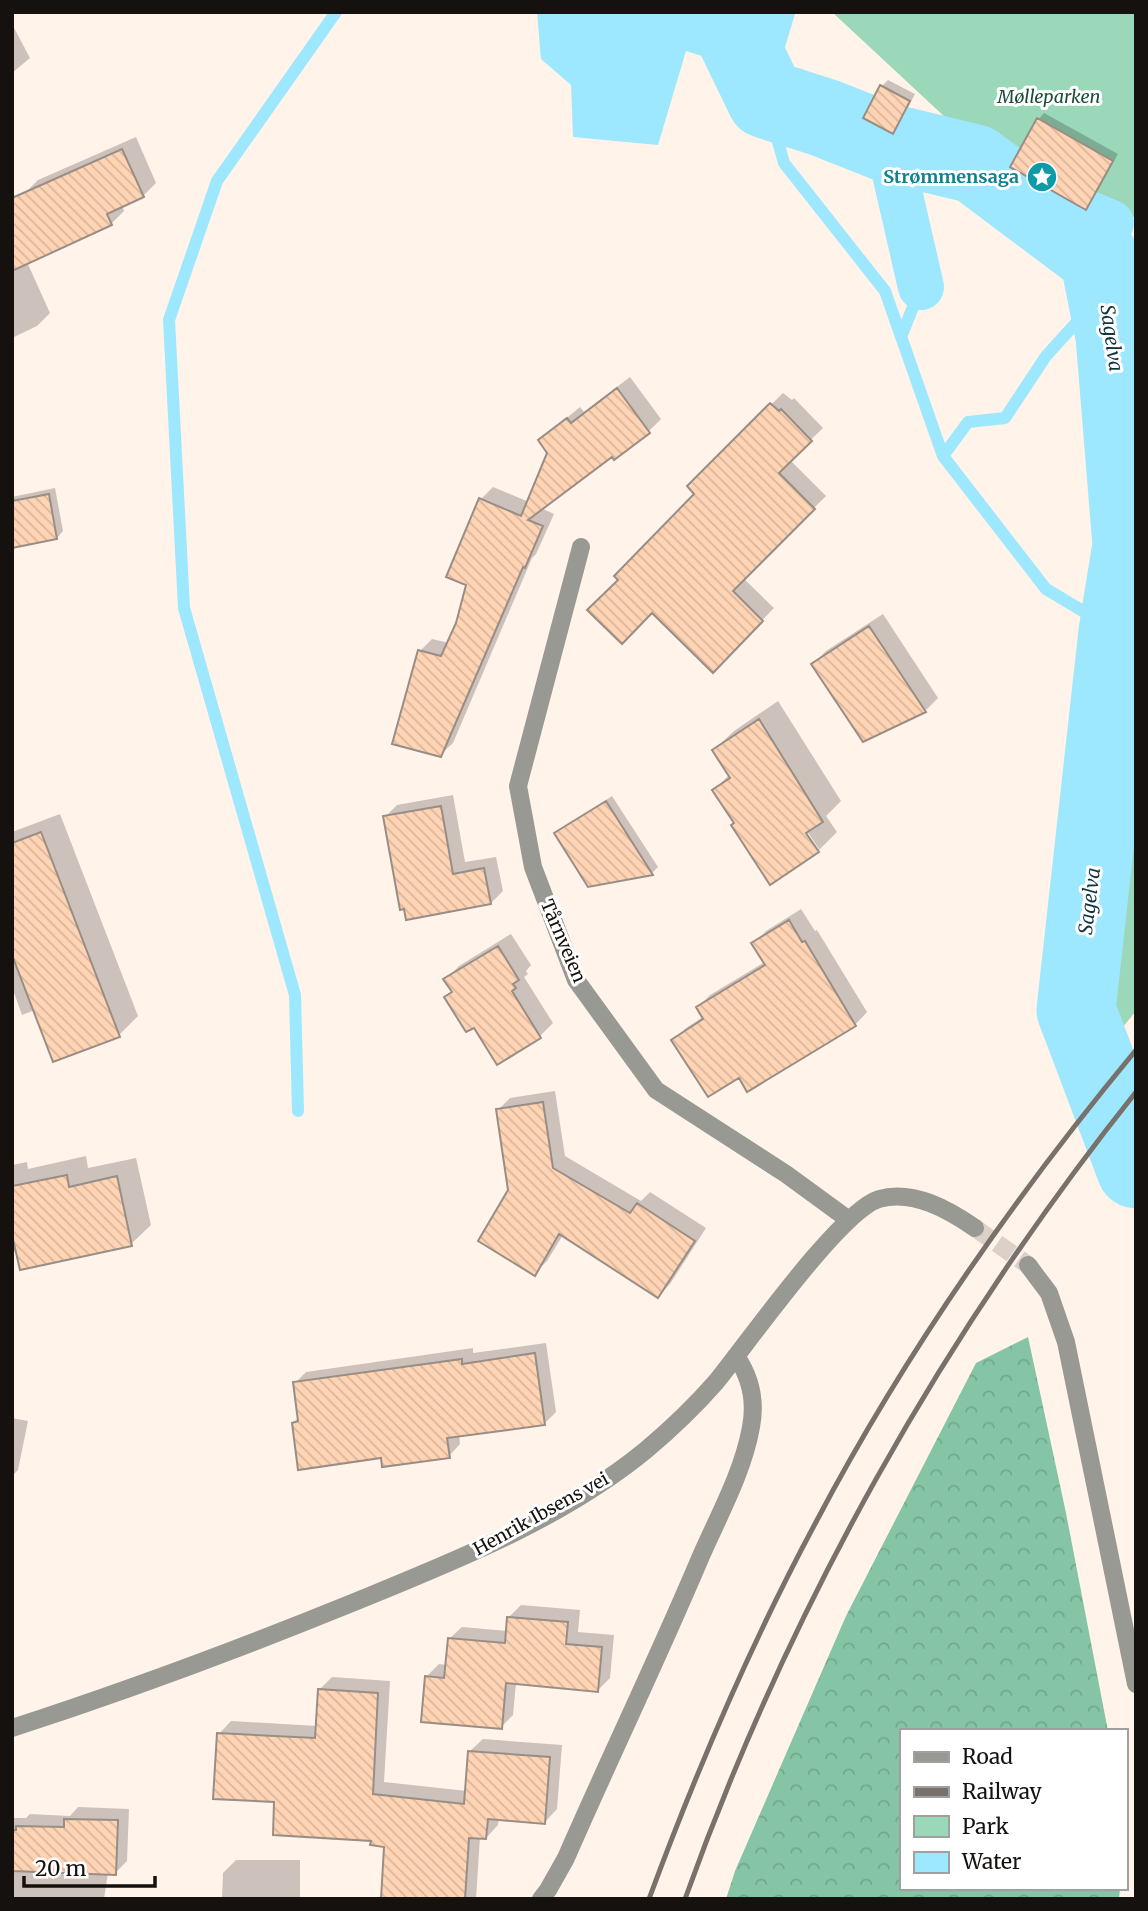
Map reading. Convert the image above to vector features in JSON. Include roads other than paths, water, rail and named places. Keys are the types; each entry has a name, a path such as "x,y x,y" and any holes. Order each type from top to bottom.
{"street":[{"name":"Tårnveien","path":"581,547 518,786 533,867 576,980 656,1090 786,1174 849,1220"},
{"name":"Henrik Ibsens vei","path":"12,1728 183,1668 406,1580 523,1528 612,1476 683,1417 815,1258 849,1220 869,1203 892,1197 924,1201 942,1208 975,1228"},
{"path":"1028,1265 1042,1280 1049,1293 1066,1342 1136,1684"},
{"path":"541,1899 566,1858 686,1593 738,1469 751,1427 753,1406 746,1371 736,1356"}],"water":[{"path":"537,12 795,14 778,70 730,102 712,59 686,51 658,145 573,137 571,85 541,59"}],"waterway":[{"path":"298,1111 295,995 184,608 169,320 217,181 336,12"},
{"name":"Sagelva","path":"724,12 766,99 825,118 888,143 975,164 1099,257 1115,336 1132,545 1118,632 1076,1010 1136,1169"},
{"path":"766,99 784,163 885,291 943,456 1046,589 1118,632"},
{"path":"888,143 921,287"},
{"path":"1061,202 1111,223"},
{"path":"901,337 921,287"},
{"path":"943,456 968,422 1005,418 1046,356 1106,290"}],"tunnel":[{"path":"975,1228 1028,1265"}],"railway":[{"path":"649,1899 686,1802 747,1660 850,1459 964,1277 1047,1162 1136,1050"},
{"path":"685,1899 726,1791 772,1684 877,1477 936,1377 999,1279 1065,1184 1136,1092"}],"place":[{"name":"Strømmensaga","path":"1042,177"}],"park label":[{"name":"Mølleparken","path":"1049,97"}]}
